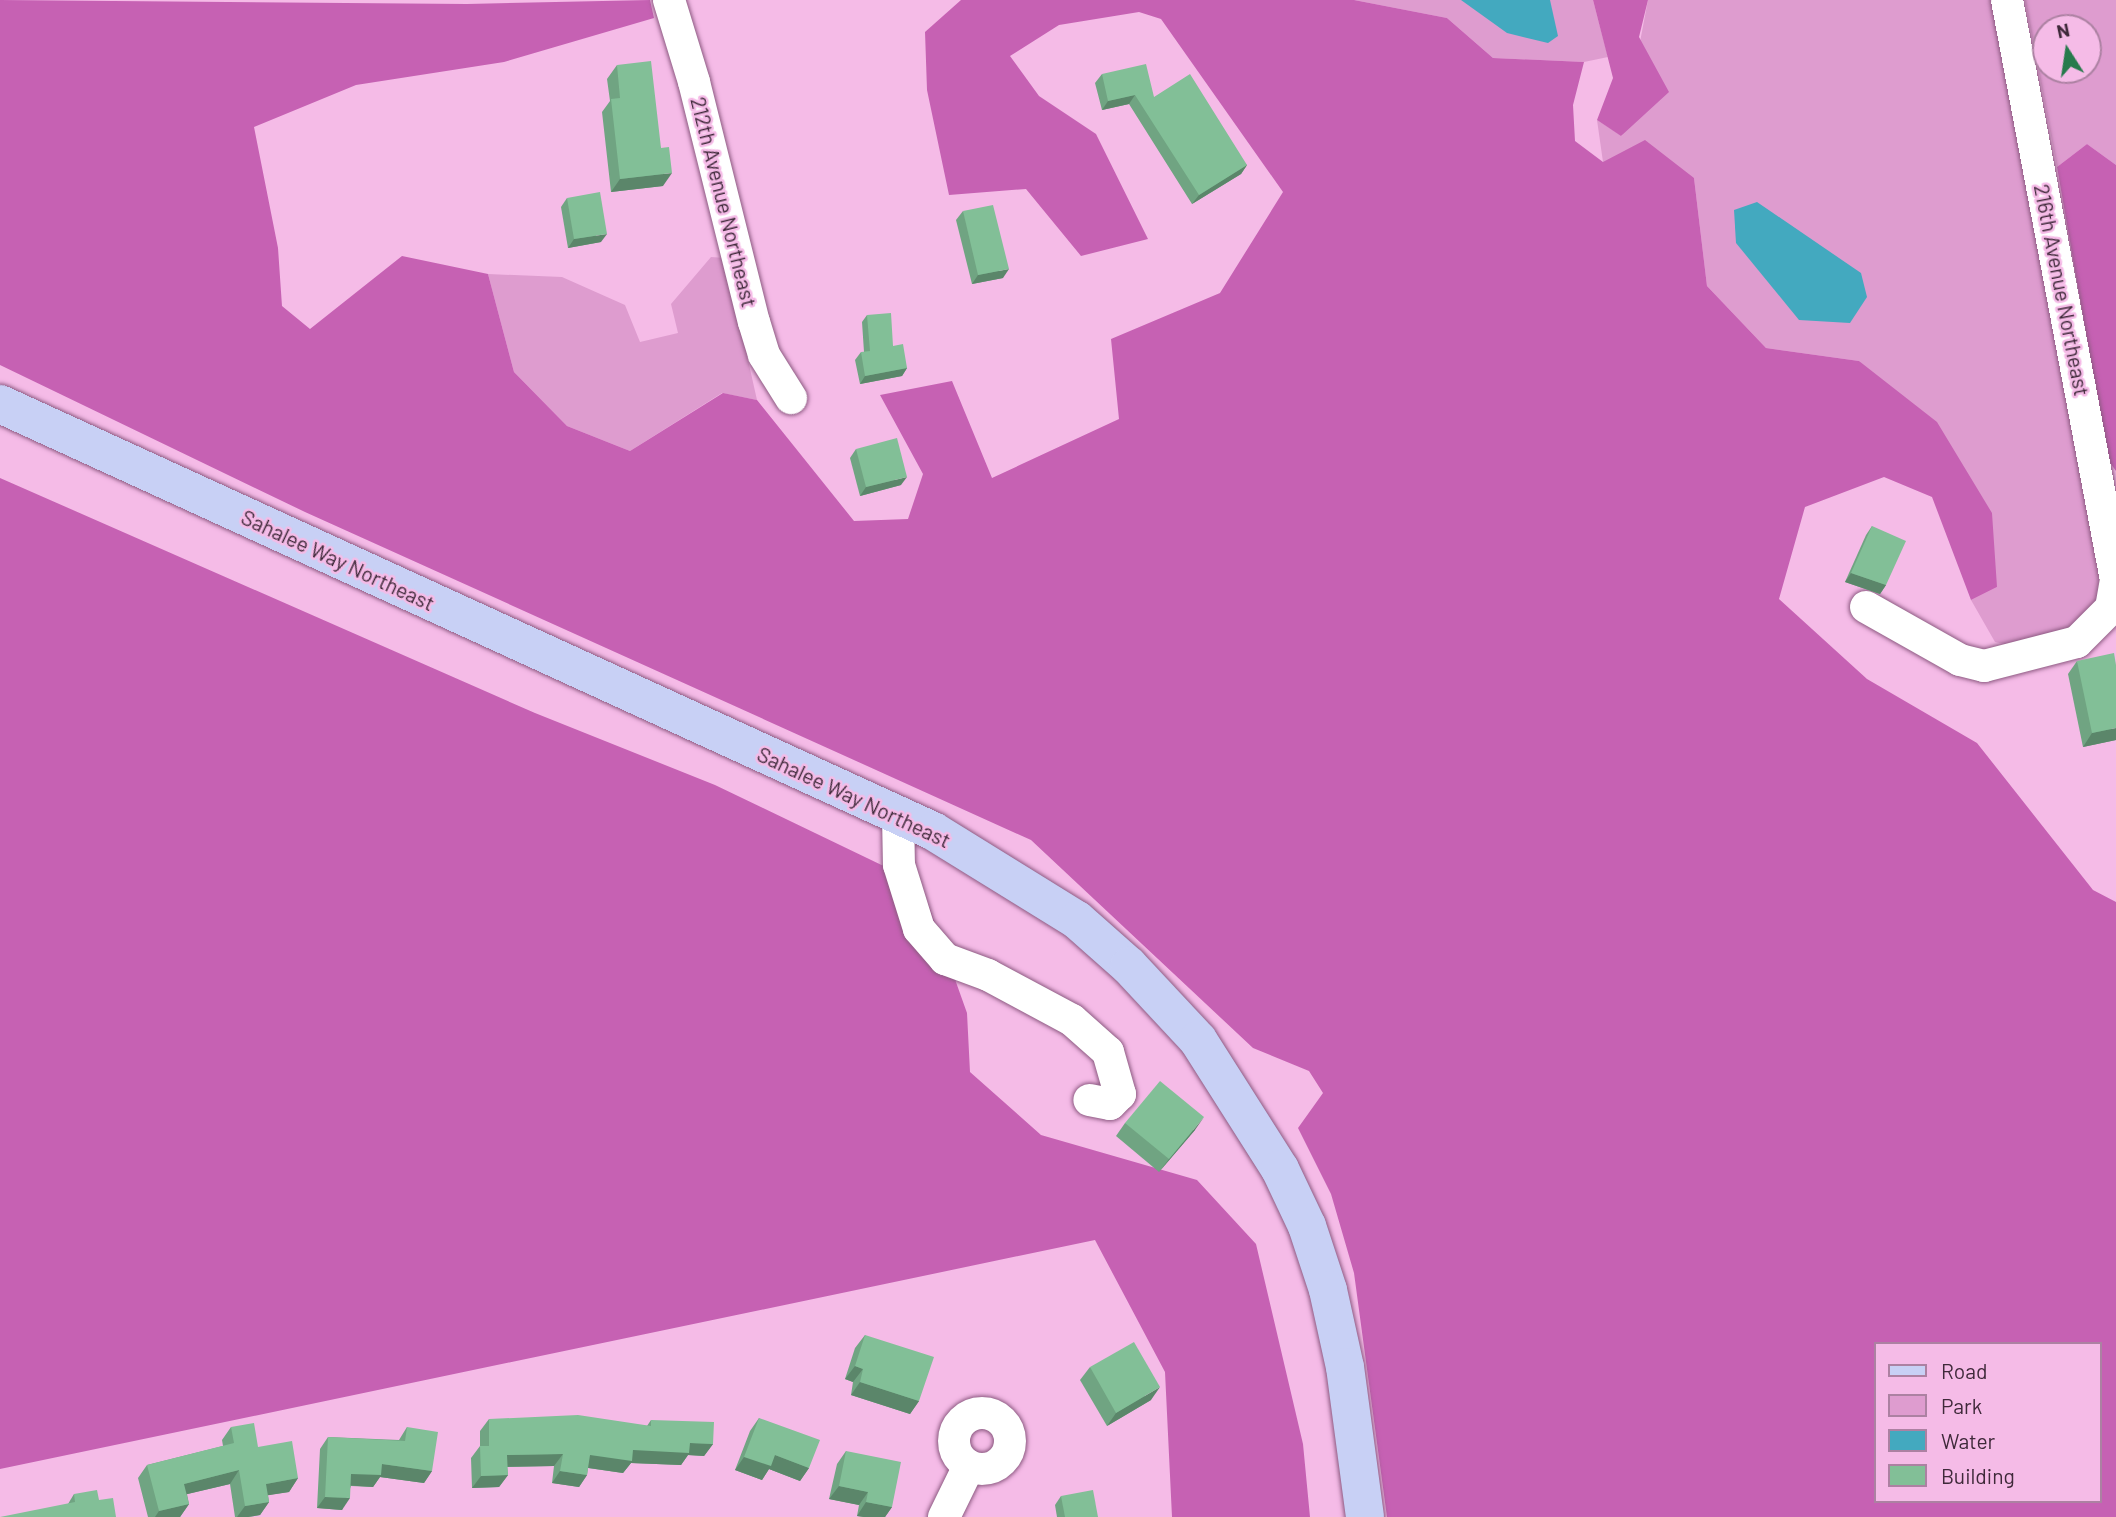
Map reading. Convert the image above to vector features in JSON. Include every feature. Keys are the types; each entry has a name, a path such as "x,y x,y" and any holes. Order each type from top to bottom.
{"main road":[{"name":"Sahalee Way Northeast","path":"0,404 898,814 933,831 1077,920 1129,966 1198,1040 1243,1106 1307,1226 1328,1290 1345,1367 1365,1517"}],"street":[{"name":"212th Avenue Northeast","path":"669,0 694,82 754,323 764,355 791,398"},
{"name":"216th Avenue Northeast","path":"1866,607 1960,660 1984,666 2077,642 2111,608 2116,580 2007,0"},
{"path":"898,814 899,865 919,929 945,959 988,975 1072,1020 1108,1052 1120,1094 1110,1104 1089,1100"},
{"path":"944,1517 970,1466"}],"green space":[{"path":"1354,0 1593,0 1608,57 1584,62 1493,58 1447,18"},
{"path":"1648,0 1997,0 2100,565 2097,603 2076,628 2019,647 1995,642 1971,600 1997,587 1859,361 1766,348 1707,286 1694,178 1603,162 1597,120 1622,136"},
{"path":"2025,0 2116,0 2116,165 2087,144 2057,167 2041,84 2102,84 2102,14 2032,14 2032,37"},
{"path":"711,257 725,258 757,400 722,393 630,451 567,426 514,372 488,274 562,277 625,305 640,342 678,333 671,304"}],"shaded area":[{"path":"0,0 467,4 650,0 654,18 504,62 356,85 254,127 278,248 282,306 310,329 402,256 488,274 514,372 567,426 630,451 723,393 757,400 854,521 908,519 923,474 880,395 952,381 992,478 1119,419 1111,339 1220,293 1283,192 1161,19 1139,12 1059,25 1010,56 1039,96 1096,134 1148,239 1081,256 1026,189 949,195 927,90 925,32 961,0 1354,0 1447,18 1493,58 1584,62 1573,105 1575,141 1603,162 1645,140 1694,178 1707,286 1766,348 1859,361 1937,422 1992,513 1997,587 1971,600 1932,497 1884,477 1805,507 1779,599 1867,679 1977,743 2093,890 2116,902 2116,1517 1387,1517 1354,1273 1331,1194 1298,1128 1323,1093 1309,1071 1253,1048 1031,840 305,512 0,365"},
{"path":"1593,0 1648,0 1639,37 1669,92 1621,136 1597,120 1613,78"},
{"path":"2087,144 2116,165 2116,471 2108,460 2057,167"},
{"path":"0,478 535,713 715,785 921,884 967,1013 970,1072 1041,1135 1197,1180 1256,1244 1303,1444 1310,1517 1172,1517 1165,1372 1095,1240 0,1469"}],"water":[{"path":"1461,0 1550,0 1558,36 1548,43 1507,33"},
{"path":"1757,202 1861,273 1867,297 1850,323 1799,320 1736,243 1734,210"}],"building":[{"path":"651,61 661,148 669,147 672,173 620,179 611,99 620,98 617,65"},
{"path":"1146,64 1154,97 1190,74 1247,165 1199,195 1135,95 1108,101 1102,74"},
{"path":"600,192 607,234 574,239 567,198"},
{"path":"993,205 1009,269 978,275 963,211"},
{"path":"891,313 893,346 903,344 907,368 865,376 861,352 870,351 867,315"},
{"path":"897,438 907,477 866,487 856,449"},
{"path":"1872,526 1906,541 1886,585 1851,573"},
{"path":"2114,653 2116,728 2092,733 2077,661"},
{"path":"1160,1081 1204,1117 1169,1159 1125,1123"},
{"path":"865,1335 934,1357 919,1401 860,1382 863,1369 855,1366"},
{"path":"1134,1342 1160,1387 1116,1413 1090,1367"},
{"path":"578,1415 651,1426 651,1420 714,1422 713,1444 690,1443 689,1453 633,1450 632,1461 590,1455 587,1475 560,1471 563,1454 507,1455 508,1475 481,1476 480,1446 489,1446 489,1419"},
{"path":"759,1418 820,1440 809,1468 775,1455 771,1466 744,1457"},
{"path":"254,1423 258,1447 292,1441 298,1478 266,1484 269,1502 245,1506 239,1470 184,1484 189,1504 159,1511 147,1465 234,1443 231,1427"},
{"path":"407,1427 438,1432 432,1471 382,1464 381,1475 351,1474 350,1498 325,1497 328,1437 405,1441"},
{"path":"846,1451 901,1462 892,1507 866,1502 868,1492 839,1486"},
{"path":"97,1490 99,1500 113,1498 116,1517 0,1517 75,1502 74,1494"},
{"path":"1093,1490 1098,1517 1065,1517 1061,1496"}]}
